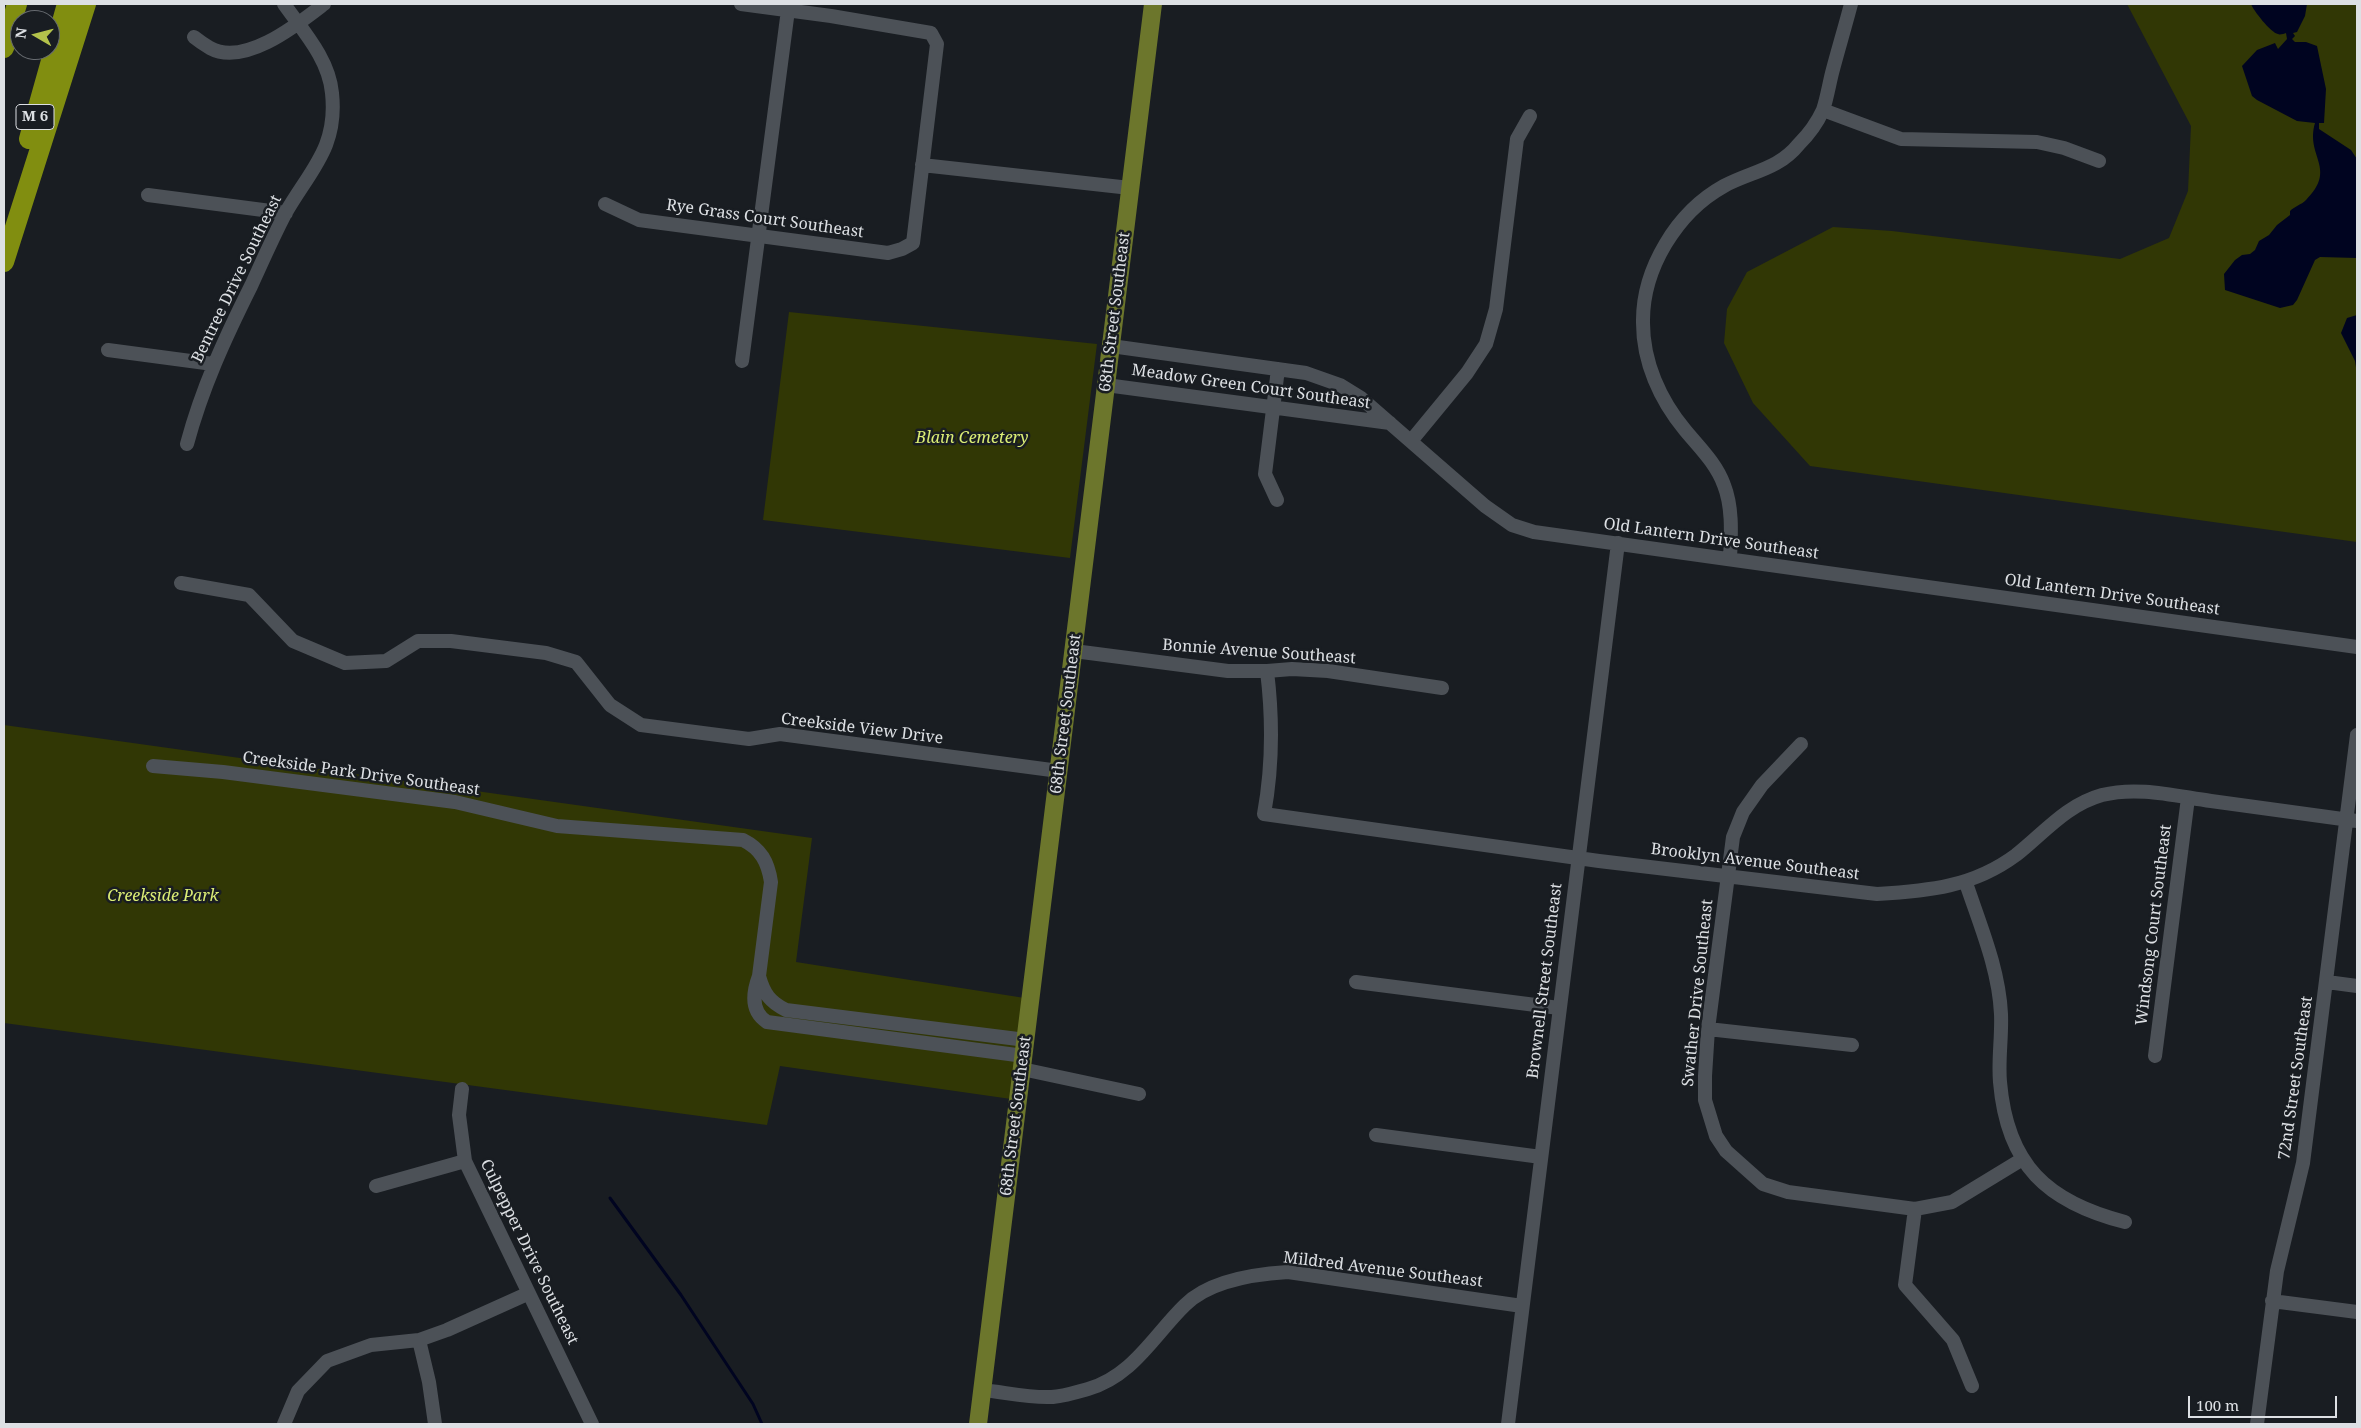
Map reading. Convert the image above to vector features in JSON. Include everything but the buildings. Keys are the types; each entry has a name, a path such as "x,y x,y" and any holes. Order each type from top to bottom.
{"highway":[{"path":"4,48 17,4"},
{"name":"M 6","path":"4,230 67,4"},
{"path":"4,262 86,4"}],"main road":[{"name":"68th Street Southeast","path":"978,1424 1153,4"}],"street":[{"name":"Bentree Drive Southeast","path":"187,444 197,406 213,364 286,214 324,152 332,122 332,92 327,71 316,50 284,4"},
{"path":"194,37 211,49 228,53 256,47 274,40 324,4"},
{"path":"741,4 931,33 938,44 922,165 1130,188"},
{"path":"1730,559 1732,521 1724,484 1702,448 1668,409 1658,390 1648,357 1643,323 1646,293 1655,264 1684,218 1725,186 1780,162 1799,145 1823,110 1851,4"},
{"path":"742,361 760,236 788,10"},
{"path":"1823,110 1901,139 2037,142 2064,148 2099,161"},
{"path":"1410,441 1467,373 1486,344 1496,309 1518,139 1530,116"},
{"name":"Rye Grass Court Southeast","path":"605,204 639,220 888,253 913,243 922,165"},
{"path":"148,195 286,214"},
{"name":"Old Lantern Drive Southeast","path":"1111,346 1306,373 1340,385 1361,398 1391,423 1485,506 1512,525 1534,532 2357,646"},
{"path":"108,350 213,364"},
{"path":"1277,500 1265,474 1278,369"},
{"name":"Meadow Green Court Southeast","path":"1106,385 1391,423"},
{"name":"Brownell Street Southeast","path":"1508,1424 1618,543"},
{"name":"Creekside View Drive","path":"181,583 249,594 293,641 345,663 386,661 418,641 451,641 546,653 576,662 610,705 641,725 749,740 780,734 1059,771"},
{"name":"Bonnie Avenue Southeast","path":"1074,651 1190,667 1267,672 1292,669 1328,670 1442,688"},
{"name":"Brooklyn Avenue Southeast","path":"1267,672 1273,734 1269,787 1264,814 1579,857 1876,894 1922,892 1966,883 2016,855 2060,816 2078,804 2125,791 2159,793 2352,820"},
{"name":"72nd Street Southeast","path":"2258,1424 2272,1301 2282,1248 2303,1163 2327,982 2352,820 2357,735"},
{"name":"Swather Drive Southeast","path":"1801,744 1762,785 1743,812 1733,837 1708,1029 1705,1100 1716,1136 1726,1152 1762,1184 1788,1192 1915,1209 1952,1202 2021,1160"},
{"name":"Creekside Park Drive Southeast","path":"153,766 223,772 455,802 557,826 727,837 742,840 754,845 762,854 769,869 770,882 759,976 754,1001 761,1019 767,1022 1024,1055"},
{"name":"Windsong Court Southeast","path":"2155,1056 2188,798"},
{"path":"1966,883 1995,971 2001,1014 2000,1081 2004,1114 2010,1137 2021,1160 2064,1199 2093,1214 2125,1222"},
{"name":"Creekside Park Drive Southeast","path":"759,976 763,992 772,1003 786,1010 1024,1055"},
{"path":"1356,982 1559,1008"},
{"path":"2327,982 2357,986"},
{"path":"1708,1029 1852,1044"},
{"path":"1024,1055 1139,1094"},
{"name":"Culpepper Drive Southeast","path":"462,1089 459,1115 465,1161 527,1294 584,1404 592,1424"},
{"path":"1376,1135 1541,1157"},
{"path":"376,1186 465,1161"},
{"path":"1915,1209 1906,1285 1953,1340 1972,1386"},
{"name":"Mildred Avenue Southeast","path":"982,1390 1052,1397 1089,1389 1105,1382 1130,1366 1186,1303 1224,1282 1257,1274 1288,1272 1522,1306"},
{"path":"284,1424 298,1391 327,1361 371,1345 419,1340 447,1330 527,1294"},
{"path":"2272,1301 2357,1312"},
{"path":"419,1340 429,1382 435,1424"}],"green space":[{"path":"2127,4 2357,4 2357,542 1810,466 1753,403 1724,343 1727,309 1747,272 1833,227 1892,231 2120,259 2169,238 2188,191 2191,126"},
{"name":"Blain Cemetery","path":"789,312 1097,344 1070,558 763,520"},
{"name":"Creekside Park","path":"4,725 812,838 796,962 1031,999 1018,1100 780,1066 767,1125 4,1023"}],"water":[{"path":"2251,4 2307,4 2305,16 2297,32 2293,33 2295,36 2292,39 2295,42 2306,42 2317,46 2326,89 2324,123 2319,123 2319,129 2351,150 2357,159 2357,258 2320,257 2315,260 2297,300 2293,305 2280,308 2225,290 2224,274 2235,260 2255,250 2259,241 2269,235 2277,225 2290,215 2292,209 2306,200 2320,179 2319,162 2313,135 2315,123 2297,121 2252,96 2242,66 2257,50 2275,43 2278,49 2287,39 2286,33 2275,33 2267,26"},
{"path":"2357,315 2357,374 2355,361 2341,333 2347,318"}],"waterway":[{"path":"610,1198 681,1295 753,1404 762,1424"}]}
